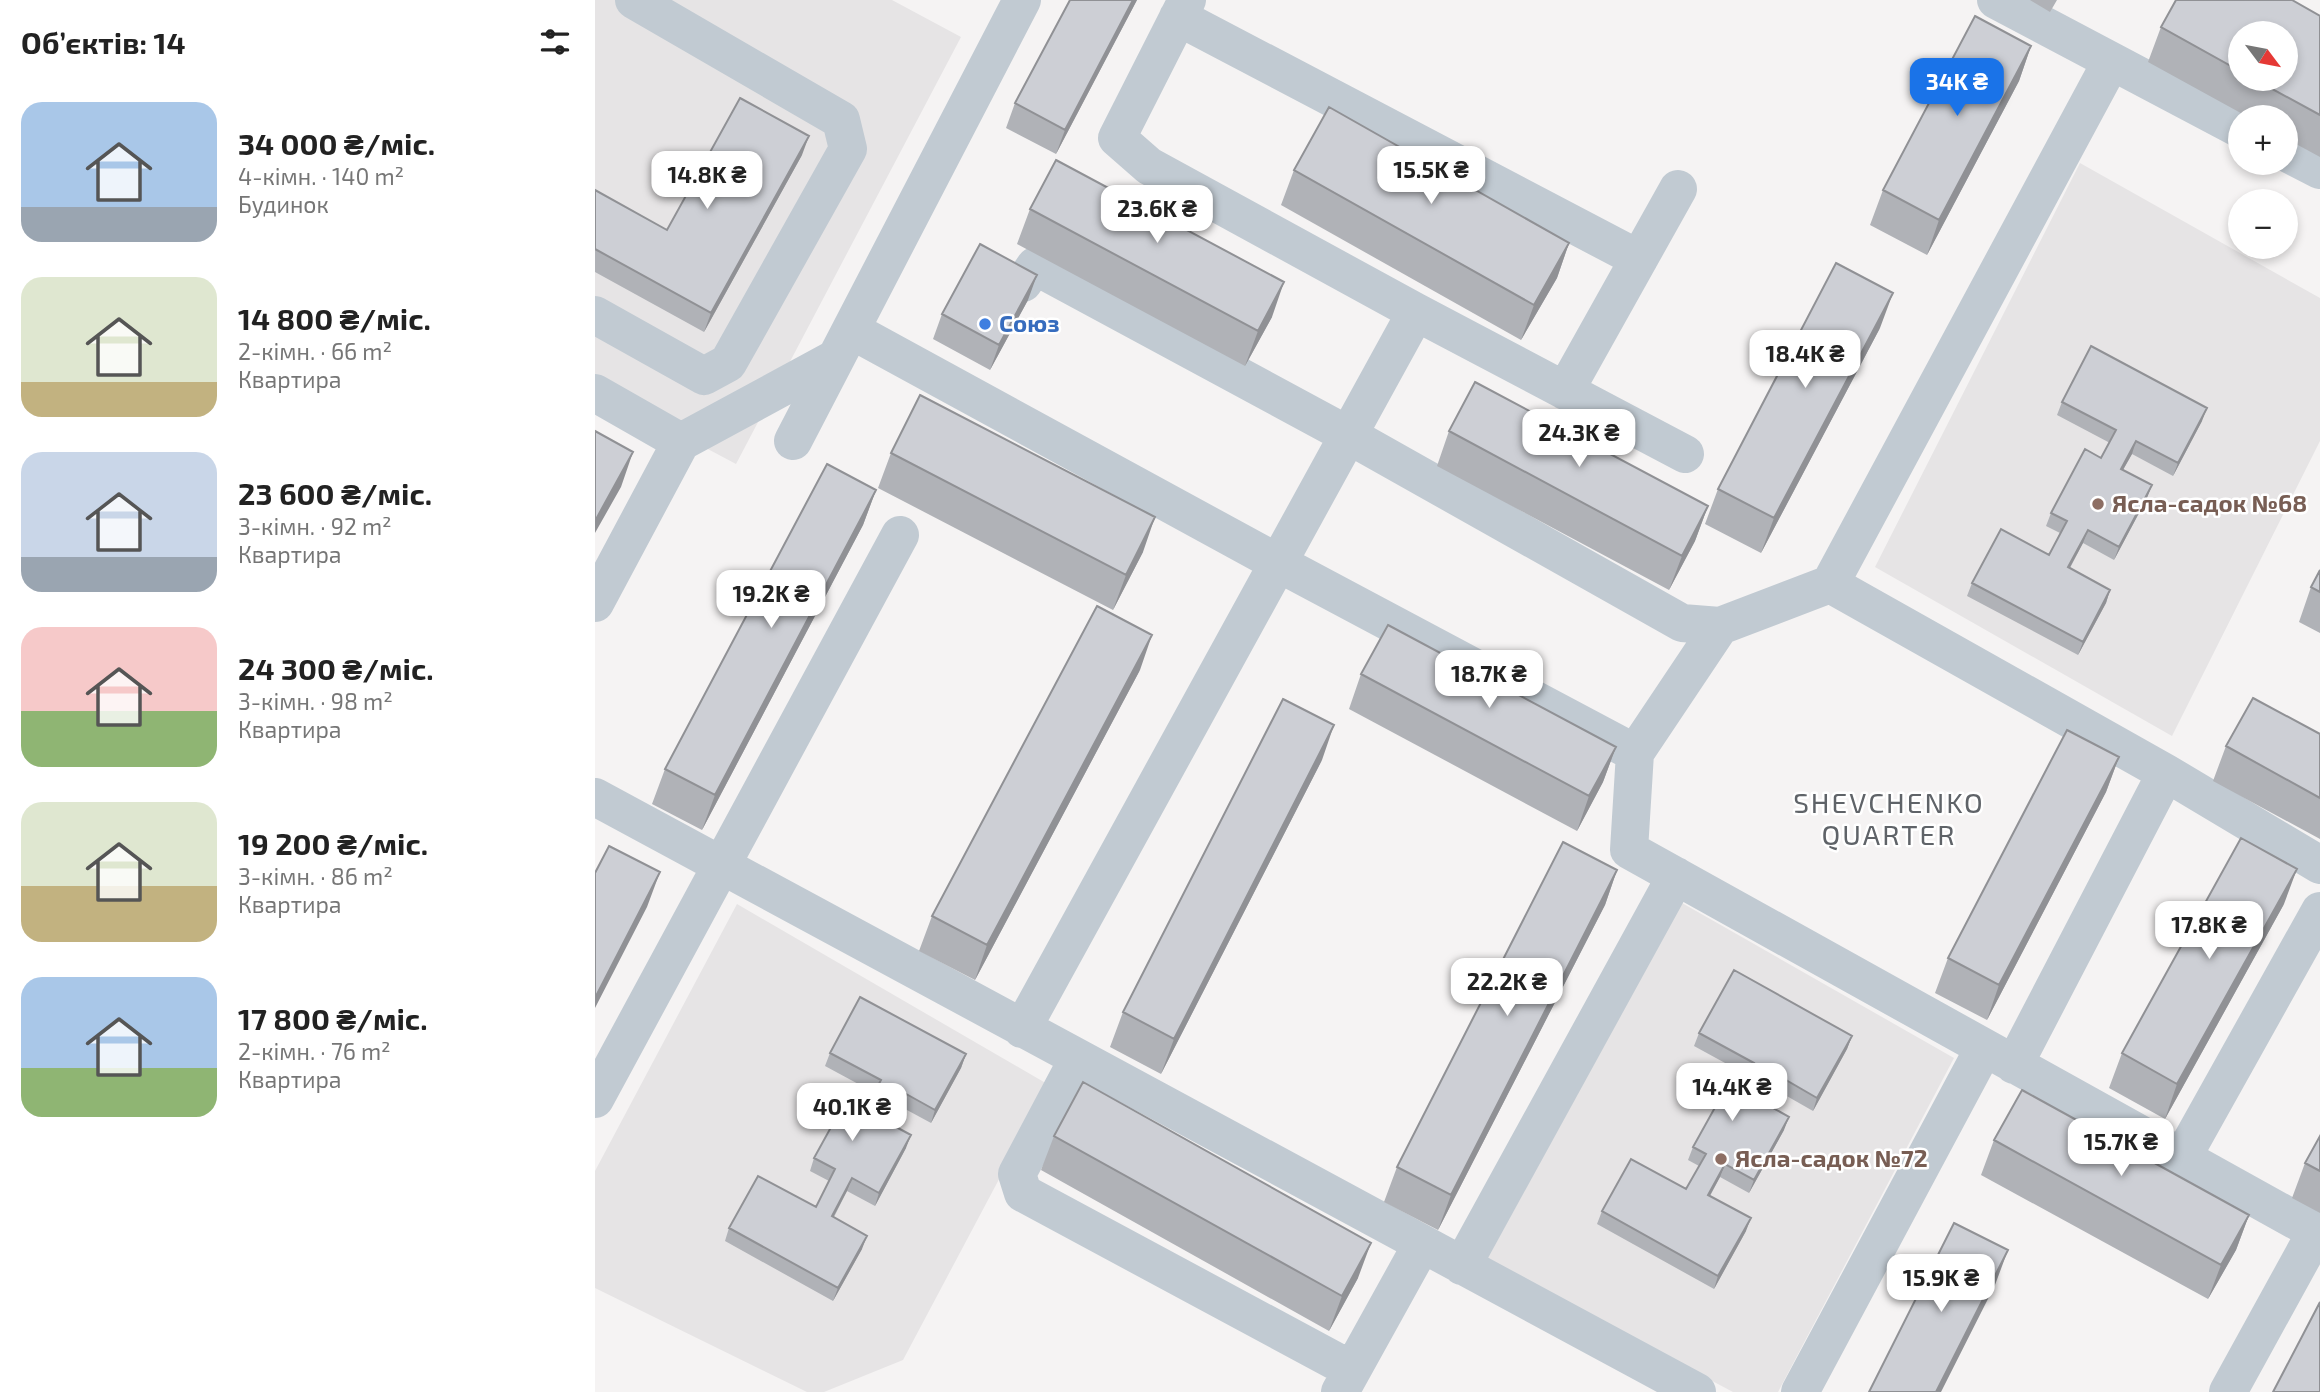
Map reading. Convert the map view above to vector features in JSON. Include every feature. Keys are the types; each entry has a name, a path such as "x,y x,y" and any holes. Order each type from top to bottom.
{"lane":[{"path":"595,315 704,376 728,362 848,149 841,120 634,0"},
{"path":"793,441 1021,0"},
{"path":"1996,0 2228,123"},
{"path":"1639,259 1182,9 1117,138 1149,166 1416,312 1685,454"},
{"path":"1023,283 1035,266 1348,435 1682,623 1720,626 1831,584 2111,62"},
{"path":"2298,159 2320,170"},
{"path":"1565,391 1678,189"},
{"path":"1022,1029 1416,312"},
{"path":"595,603 681,442 844,344"},
{"path":"844,344 1278,563 1635,753"},
{"path":"595,393 681,442"},
{"path":"595,1099 900,535"},
{"path":"1831,584 2167,773 2320,865"},
{"path":"1720,626 1635,753 1629,850 2318,1233 2228,1392"},
{"path":"1800,1392 2167,773"},
{"path":"595,797 1697,1392"},
{"path":"1462,1266 1676,876"},
{"path":"2182,1158 2320,911"},
{"path":"1078,1059 1017,1174 1023,1193 1346,1381 1422,1244"}],"shaded area":[{"path":"595,0 892,0 961,37 736,464 595,389"},
{"name":"Ясла-садок №68","path":"2080,163 2228,246 2228,259 2251,259 2320,298 2320,441 2172,736 1875,567"},
{"name":"Ясла-садок №72","path":"1682,903 1954,1058 1778,1392 1733,1392 1486,1261"},
{"path":"737,904 1049,1085 903,1360 824,1392 807,1392 595,1288 595,1171"}],"building":[{"path":"1070,0 1133,0 1065,130 1015,103"},
{"path":"2176,0 2292,0 2320,16 2320,115 2276,91 2298,91 2298,21 2228,21 2228,64 2161,27"},
{"path":"1975,16 2031,46 1939,220 1883,190"},
{"path":"740,98 809,136 711,313 595,249 595,190 667,230"},
{"path":"1329,107 1569,243 1534,305 1294,170"},
{"path":"1056,160 1284,282 1258,331 1030,209"},
{"path":"980,244 1037,275 999,345 942,314"},
{"path":"1836,263 1893,293 1774,518 1718,489"},
{"path":"2091,346 2207,408 2178,463 2136,441 2121,469 2152,485 2119,547 2088,530 2068,567 2110,590 2083,642 1972,583 2001,529 2049,555 2067,521 2051,513 2085,449 2101,458 2116,430 2062,402"},
{"path":"1475,382 1708,506 1682,556 1449,431"},
{"path":"920,395 1155,517 1126,575 891,453"},
{"path":"595,431 633,452 595,521"},
{"path":"827,464 876,490 715,795 665,769"},
{"path":"2320,570 2320,592 2311,587"},
{"path":"1097,606 1152,635 987,945 932,916"},
{"path":"1388,625 1616,747 1589,796 1361,674"},
{"path":"2253,698 2320,734 2320,798 2226,746"},
{"path":"1283,699 1334,725 1174,1039 1123,1012"},
{"path":"2067,730 2119,757 1999,985 1948,958"},
{"path":"2241,838 2297,869 2177,1084 2122,1053"},
{"path":"1563,842 1617,870 1451,1195 1397,1167"},
{"path":"609,846 660,872 595,998 595,873"},
{"path":"1734,970 1852,1036 1817,1098 1774,1073 1759,1100 1789,1117 1754,1180 1725,1164 1708,1195 1751,1218 1718,1276 1602,1211 1631,1159 1686,1189 1706,1154 1693,1147 1728,1084 1739,1090 1754,1063 1699,1033"},
{"path":"860,997 966,1054 935,1110 899,1090 883,1120 911,1135 879,1193 852,1178 832,1216 867,1236 838,1288 729,1228 758,1176 816,1207 835,1169 814,1158 846,1100 865,1110 881,1080 830,1053"},
{"path":"1083,1082 1371,1243 1342,1296 1054,1136"},
{"path":"2022,1090 2249,1215 2221,1265 1994,1140"},
{"path":"2320,1136 2320,1171 2305,1163"},
{"path":"1954,1223 2008,1250 1936,1392 1869,1392"},
{"path":"2320,1302 2320,1392 2273,1392"}],"place":[{"name":"Союз","path":"985,324"},
{"name":"Ясла-садок №68","path":"2098,504"},
{"name":"Ясла-садок №72","path":"1721,1159"}],"district":[{"name":"SHEVCHENKO QUARTER","path":"1889,819"}]}
